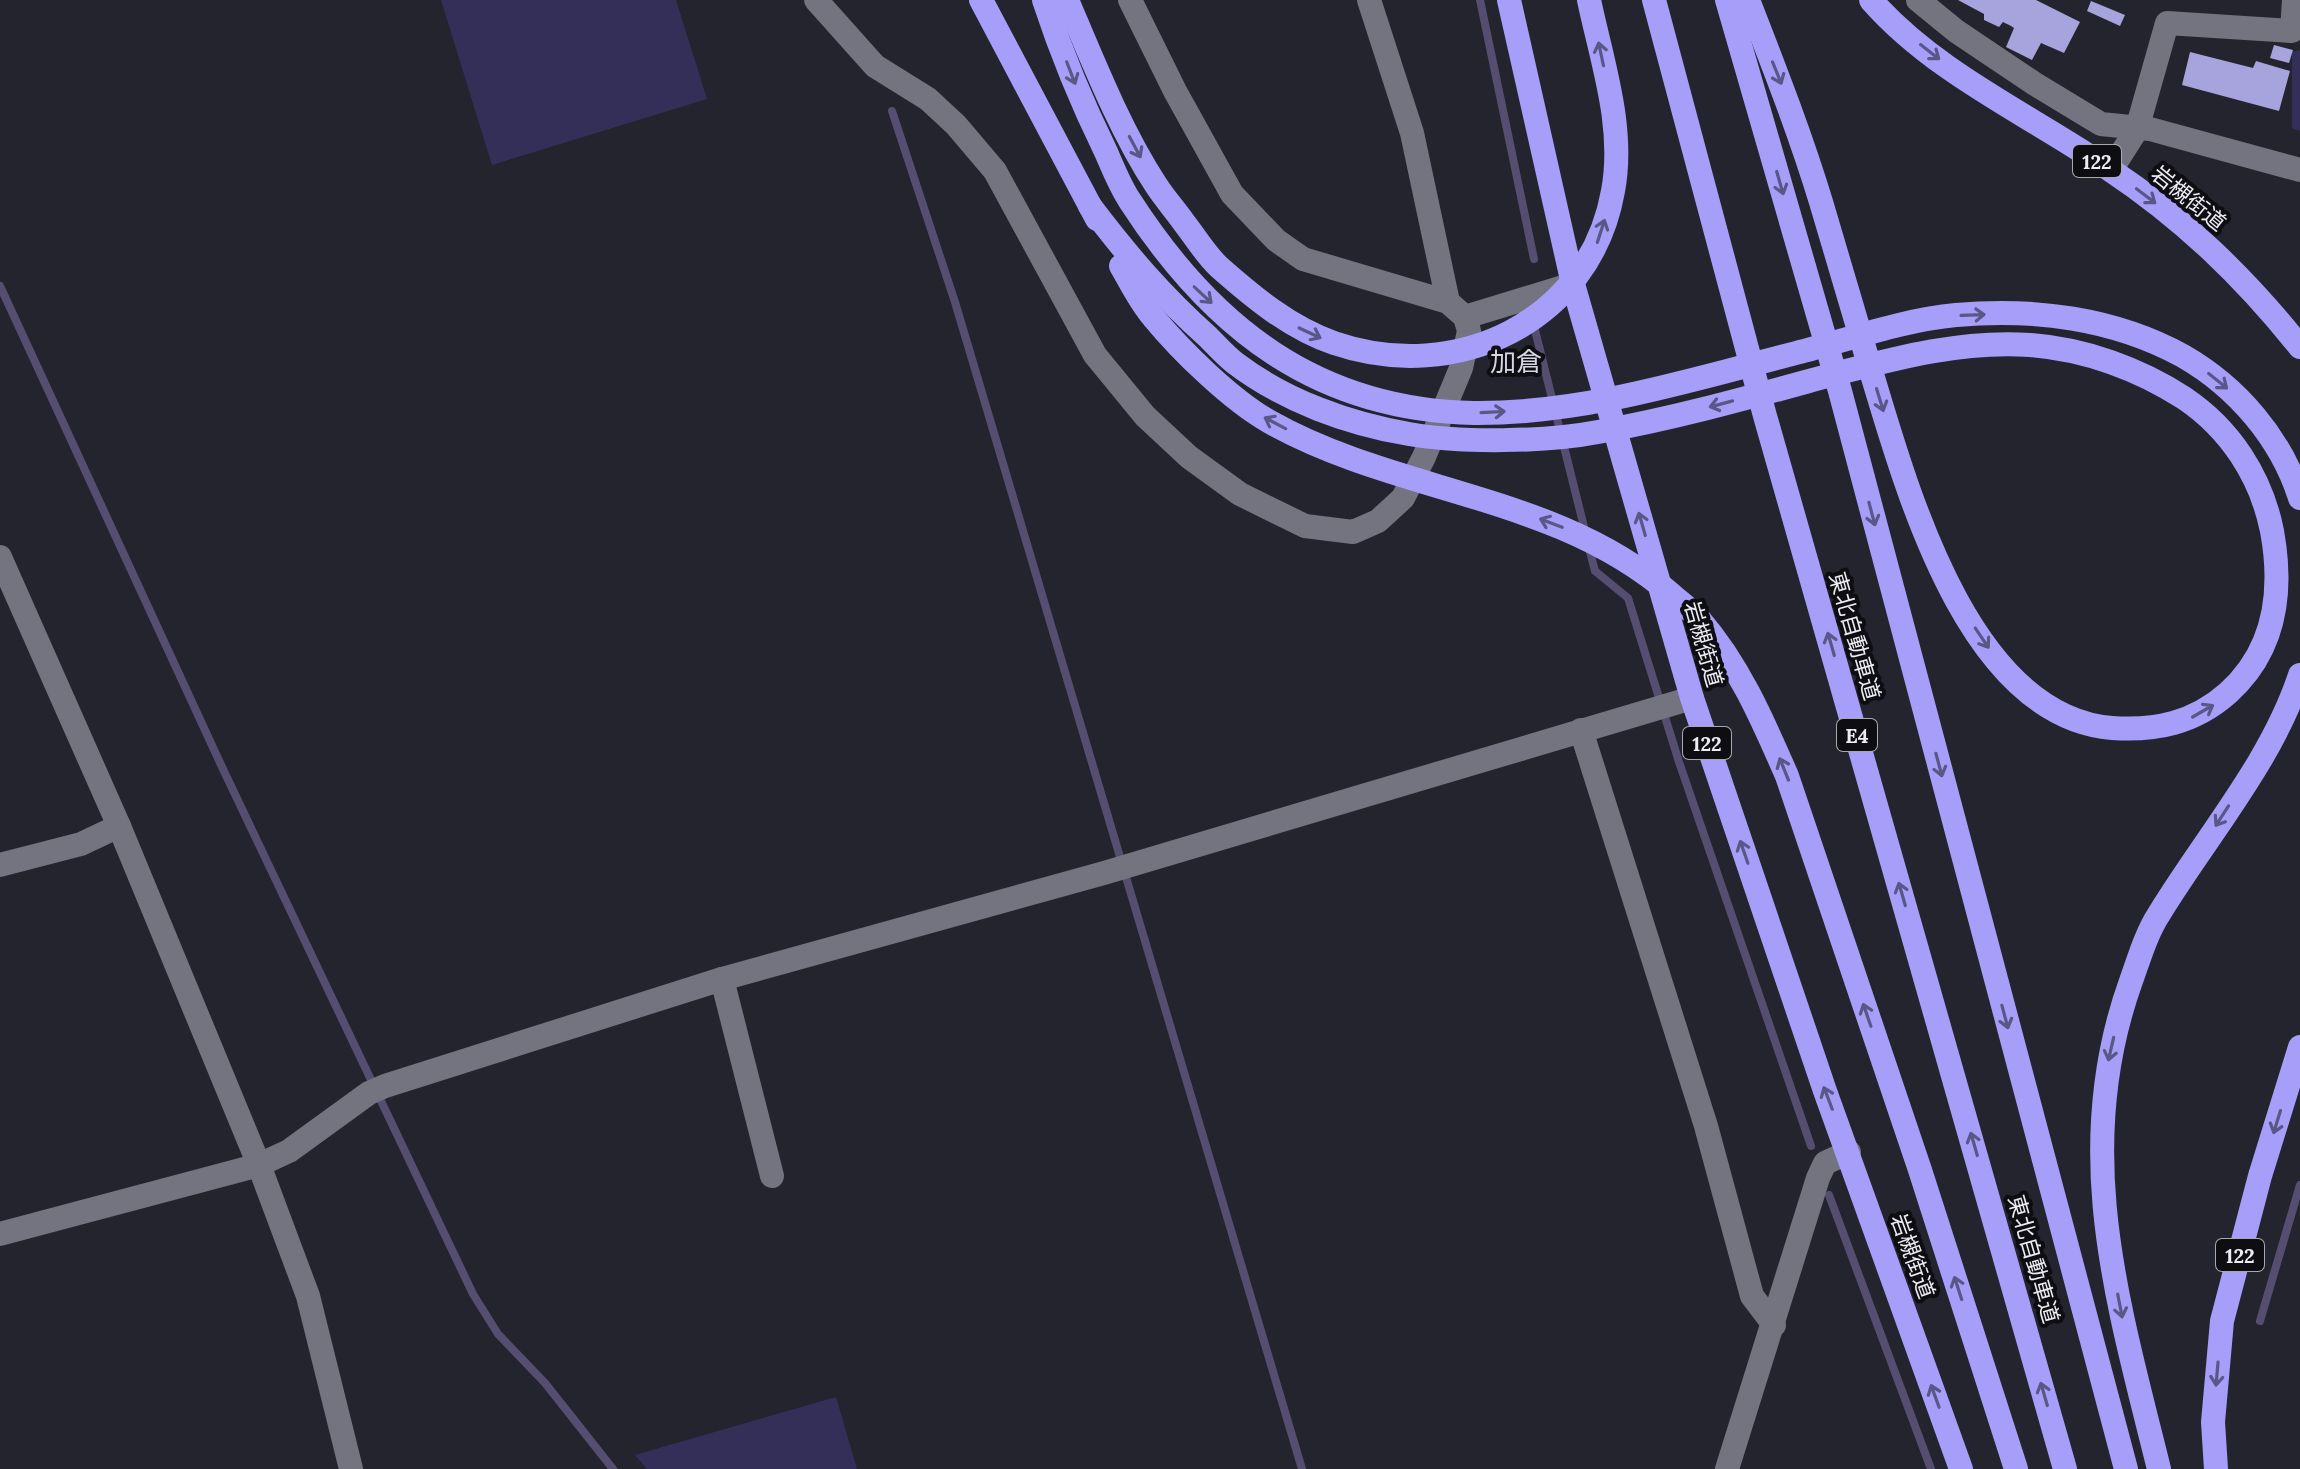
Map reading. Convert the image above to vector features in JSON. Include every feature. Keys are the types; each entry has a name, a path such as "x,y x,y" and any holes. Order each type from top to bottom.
{"highway":[{"path":"981,0 1066,166 1151,316 1208,375 1268,421 1346,456 1529,514 1616,553 1650,576 1698,618 1735,668 1765,724 1787,776 1920,1170 2016,1469"},
{"path":"1044,0 1086,111 1128,199 1191,284 1239,329 1285,363 1361,395 1420,408 1473,413 1533,410 1645,392 1953,315 2027,313 2096,322 2138,334 2200,366 2254,413 2273,443 2300,498"},
{"path":"1067,0 1108,94 1155,185 1216,264 1291,323 1332,343 1390,354 1452,352 1499,339 1544,312 1583,270 1598,243 1613,191 1616,148 1613,109 1589,0"},
{"name":"岩槻街道","path":"1509,0 1573,284 1692,698 1825,1091 1961,1469"},
{"name":"東北自動車道","path":"1654,0 1770,431 2065,1469"},
{"name":"東北自動車道","path":"1727,0 1840,391 2126,1469"},
{"path":"1090,206 1138,268 1177,311 1235,363 1289,394 1353,422 1413,435 1477,440 1593,434 1711,407 1905,356 1970,347 2030,345 2090,356 2154,378 2205,412 2242,454 2266,501 2275,549 2278,587 2270,632 2257,660 2237,685 2198,715 2141,730 2094,726 2058,714 2015,682 1987,647 1958,602 1910,500 1798,127 1748,0"},
{"name":"岩槻街道","path":"1871,0 1951,68 2111,170 2225,260 2300,347"},
{"path":"2159,1469 2125,1331 2106,1234 2101,1134 2106,1073 2119,1016 2156,918 2266,749 2300,675"},
{"name":"122","path":"2216,1469 2213,1422 2222,1321 2260,1176 2300,1047"}],"street":[{"path":"816,0 875,66 928,99 956,125 995,171 1095,355 1145,416 1189,457 1240,494 1305,526 1353,532 1378,521 1403,498 1424,457 1461,368 1469,331 1456,310 1412,133 1369,0"},
{"path":"1130,0 1175,91 1232,194 1276,240 1303,259 1456,310 1573,284"},
{"path":"1918,0 1956,31 2101,124 2150,129 2300,170"},
{"path":"2111,170 2137,129 2167,23 2292,31 2294,0"},
{"path":"0,557 119,826 259,1165 308,1296 351,1469"},
{"path":"0,1234 259,1165 289,1151 377,1090 722,979 1125,866 1692,698"},
{"path":"1581,730 1706,1126 1752,1296 1774,1325"},
{"path":"0,865 81,844 119,826"},
{"path":"722,979 772,1176"},
{"path":"1727,1469 1818,1178 1825,1163 1849,1152"}],"shaded area":[{"path":"441,0 676,0 707,99 492,165"},
{"path":"2300,50 2300,131 2292,128 2292,52"},
{"path":"836,1397 857,1469 647,1469 635,1455"}],"building":[{"path":"1958,0 2036,0 2080,22 2064,53 2041,43 2032,60 2006,47 2014,28 2003,22 1999,27 1984,20 1984,14"},
{"path":"2091,1 2125,15 2120,26 2087,11"},
{"path":"2274,45 2293,50 2289,63 2270,58"},
{"path":"2190,52 2253,68 2256,61 2290,71 2279,111 2182,85"}],"waterway":[{"path":"1480,0 1534,259"},
{"path":"892,111 955,302 1302,1469"},
{"path":"0,286 222,767 473,1294 498,1334 545,1383 613,1469"},
{"path":"1533,322 1586,535"},
{"path":"1589,548 1595,571 1628,598 1679,762 1811,1146"},
{"path":"2260,1321 2300,1185"},
{"path":"1829,1195 1931,1469"}],"district":[{"name":"加倉","path":"1516,361"}]}
